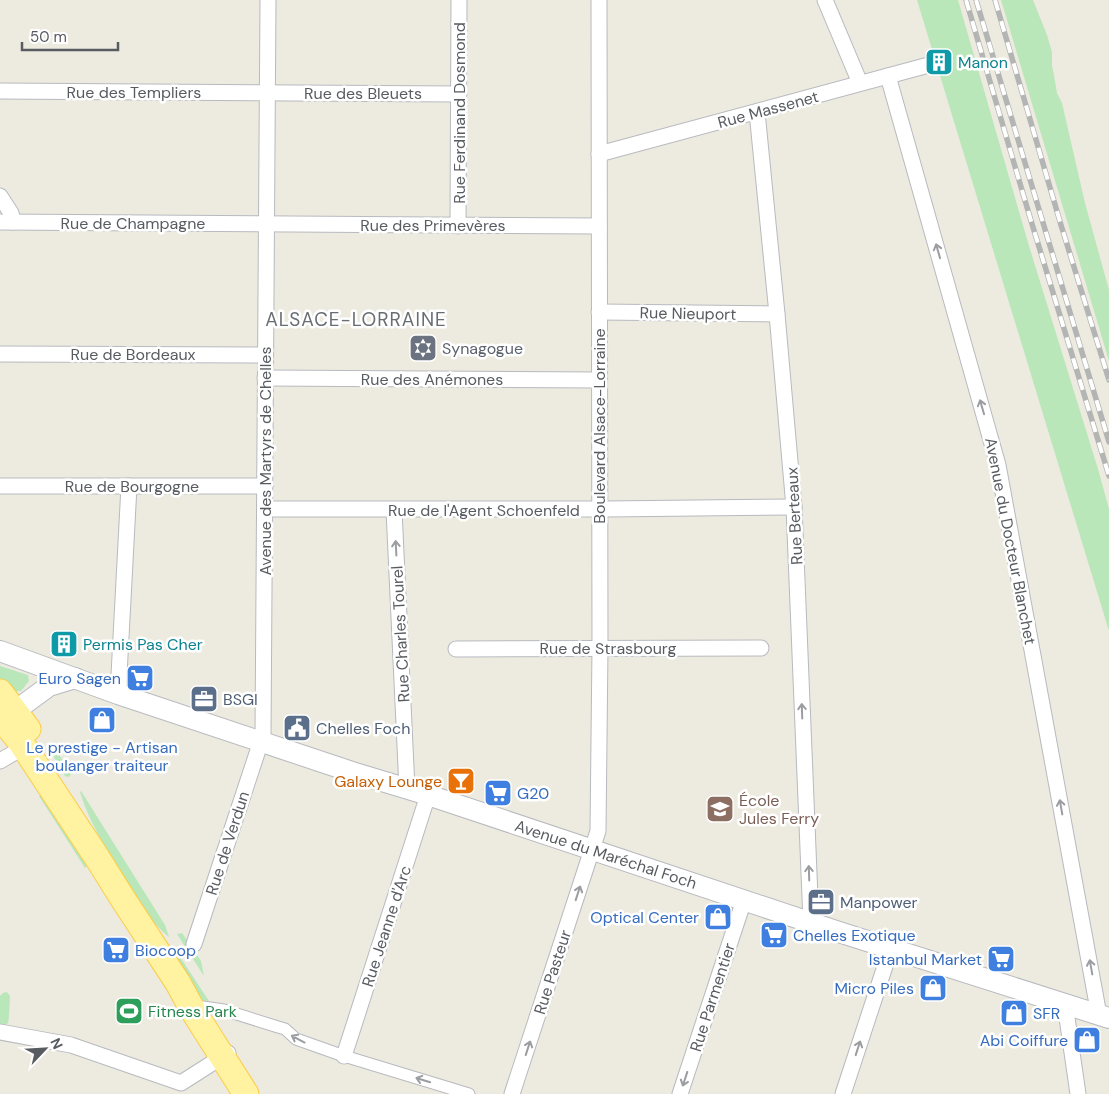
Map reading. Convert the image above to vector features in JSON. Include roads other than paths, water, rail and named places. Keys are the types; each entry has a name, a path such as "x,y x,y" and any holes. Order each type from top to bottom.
{"main road":[{"path":"0,692 5,712 24,747 178,982 192,1009 260,1094"},
{"path":"5,712 35,740 68,794 80,824 98,859"},
{"path":"178,982 203,1007 246,1094"}],"street":[{"name":"Avenue des Martyrs de Chelles","path":"261,742 263,735 268,0"},
{"name":"Rue Ferdinand Dosmond","path":"458,226 459,0"},
{"name":"Boulevard Alsace-Lorraine","path":"592,850 598,831 600,648 599,0"},
{"path":"825,0 860,83"},
{"name":"Rue Massenet","path":"599,154 936,63"},
{"name":"Avenue du Docteur Blanchet","path":"888,76 998,465 1104,1016"},
{"name":"Rue des Templiers","path":"0,91 267,93"},
{"name":"Rue des Bleuets","path":"267,93 458,94"},
{"name":"Rue Berteaux","path":"757,112 794,507 811,922"},
{"path":"0,196 11,213 6,222"},
{"name":"Rue de Champagne","path":"6,222 266,224"},
{"name":"Rue des Primevères","path":"266,224 599,226"},
{"name":"Rue Nieuport","path":"599,312 777,314"},
{"name":"Rue de Bordeaux","path":"0,354 265,355"},
{"name":"Rue des Anémones","path":"265,378 599,380"},
{"name":"Rue de Bourgogne","path":"0,486 265,486"},
{"path":"118,694 130,486"},
{"name":"Rue de l'Agent Schoenfeld","path":"264,509 794,507"},
{"name":"Rue Charles Tourel","path":"394,510 407,789"},
{"name":"Rue de Strasbourg","path":"456,649 761,648"},
{"name":"Avenue du Maréchal Foch","path":"0,651 118,694 261,742 1104,1016"},
{"path":"29,662 35,672 35,696"},
{"path":"5,712 49,686 75,678"},
{"name":"Rue de Verdun","path":"194,944 261,742"},
{"path":"0,761 24,747"},
{"name":"Rue Jeanne d'Arc","path":"344,1056 428,795"},
{"name":"Rue Pasteur","path":"512,1094 592,850"},
{"name":"Rue Parmentier","path":"680,1094 744,900"},
{"path":"843,1094 891,948"},
{"path":"1065,1004 1078,1094"},
{"path":"203,1007 224,1010 285,1029 296,1039 344,1056 470,1094"},
{"path":"0,1032 71,1045 181,1083 227,1054"}],"railway":[{"path":"966,0 1109,476"},
{"path":"976,0 1109,442"},
{"path":"995,0 1109,380"}],"place":[{"name":"Manon","path":"939,62"},
{"name":"Synagogue","path":"423,348"},
{"name":"Permis Pas Cher","path":"64,644"},
{"name":"Euro Sagen","path":"140,678"},
{"name":"BSGI","path":"204,699"},
{"name":"Le prestige - Artisan boulanger traiteur","path":"102,720"},
{"name":"Chelles Foch","path":"297,728"},
{"name":"Galaxy Lounge","path":"461,781"},
{"name":"G20","path":"498,793"},
{"name":"École Jules Ferry","path":"720,809"},
{"name":"Manpower","path":"821,902"},
{"name":"Optical Center","path":"718,917"},
{"name":"Chelles Exotique","path":"774,935"},
{"name":"Biocoop","path":"116,950"},
{"name":"Istanbul Market","path":"1001,959"},
{"name":"Micro Piles","path":"933,988"},
{"name":"Fitness Park","path":"129,1011"},
{"name":"SFR","path":"1014,1013"},
{"name":"Abi Coiffure","path":"1087,1040"}],"district":[{"name":"ALSACE-LORRAINE","path":"356,319"}]}
